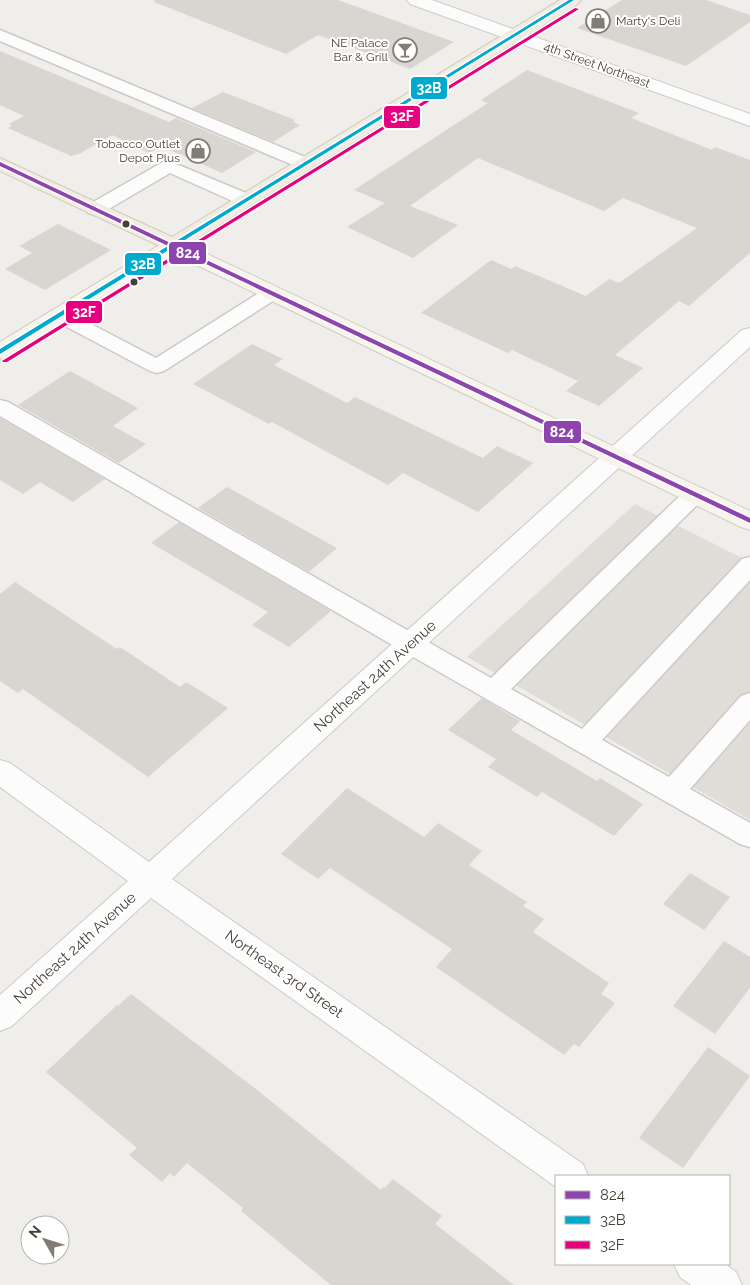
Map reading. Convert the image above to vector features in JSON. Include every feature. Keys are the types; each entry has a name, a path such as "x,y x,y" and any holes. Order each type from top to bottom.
{"main road":[{"path":"1,350 572,0"},
{"path":"0,164 750,521"}],"street":[{"name":"4th Street Northeast","path":"416,0 750,120"},
{"name":"Northeast 24th Avenue","path":"0,1016 750,335"},
{"name":"Northeast 3rd Street","path":"0,771 150,880 569,1175"},
{"path":"694,1265 723,1285"}],"lane":[{"path":"0,35 306,164"},
{"path":"95,209 170,166 246,200"},
{"path":"59,316 157,367 272,293"},
{"path":"0,407 410,644 750,836"},
{"path":"494,691 696,494"},
{"path":"584,743 750,565"},
{"path":"672,792 750,703"}],"shaded area":[{"path":"635,504 750,562 750,820 467,657"}],"building":[{"path":"154,0 338,0 454,42 410,69 318,35 286,54 154,2"},
{"path":"622,0 706,0 750,15 750,22 686,66 577,28"},
{"path":"0,51 169,122 176,118 256,152 222,173 161,146 149,153 112,135 79,154 71,156 8,128 12,126 9,124 24,116 0,105"},
{"path":"527,70 639,113 631,118 712,150 715,147 750,160 750,253 689,306 679,301 615,355 643,368 599,406 566,391 578,381 512,350 508,353 421,313 491,260 511,269 515,266 586,296 609,279 619,283 697,228 623,198 604,211 478,158 410,206 458,225 413,258 347,227 385,203 354,190 488,103 481,100"},
{"path":"223,92 295,120 293,122 300,125 273,142 192,108"},
{"path":"58,224 111,250 45,290 5,269 32,253 19,246"},
{"path":"252,344 283,359 274,365 347,403 355,397 483,458 497,446 533,463 478,512 403,473 388,485 272,422 269,424 193,384"},
{"path":"70,371 138,408 113,426 146,444 119,463 18,405"},
{"path":"0,418 105,479 73,502 40,482 23,494 0,480"},
{"path":"227,487 337,548 309,572 198,508"},
{"path":"179,522 331,611 289,647 252,625 268,612 151,543"},
{"path":"15,582 117,649 120,647 180,687 186,682 228,708 148,777 23,689 18,693 0,681 0,594"},
{"path":"482,698 520,721 511,730 597,781 600,778 643,804 614,836 542,792 537,797 488,767 496,759 448,730"},
{"path":"347,788 424,837 438,823 482,851 469,865 527,902 523,906 544,919 533,932 609,983 601,994 615,1003 579,1047 574,1044 564,1055 436,967 452,949 330,868 318,879 281,854"},
{"path":"690,873 730,897 704,930 663,904"},
{"path":"724,941 750,957 750,988 715,1034 673,1006"},
{"path":"131,994 252,1086 381,1190 393,1179 442,1216 435,1224 514,1285 331,1285 241,1211 243,1208 187,1163 174,1177 170,1173 162,1182 129,1155 137,1148 46,1072"},
{"path":"708,1047 750,1076 683,1168 639,1138"}],"transit line":[{"name":"32B","path":"0,352 572,0"},
{"name":"32F","path":"5,361 577,9"},
{"name":"824","path":"0,164 750,521"}],"place":[{"name":"Marty's Deli","path":"598,21"},
{"name":"NE Palace Bar & Grill","path":"405,50"},
{"name":"Tobacco Outlet Depot Plus","path":"198,151"}]}
